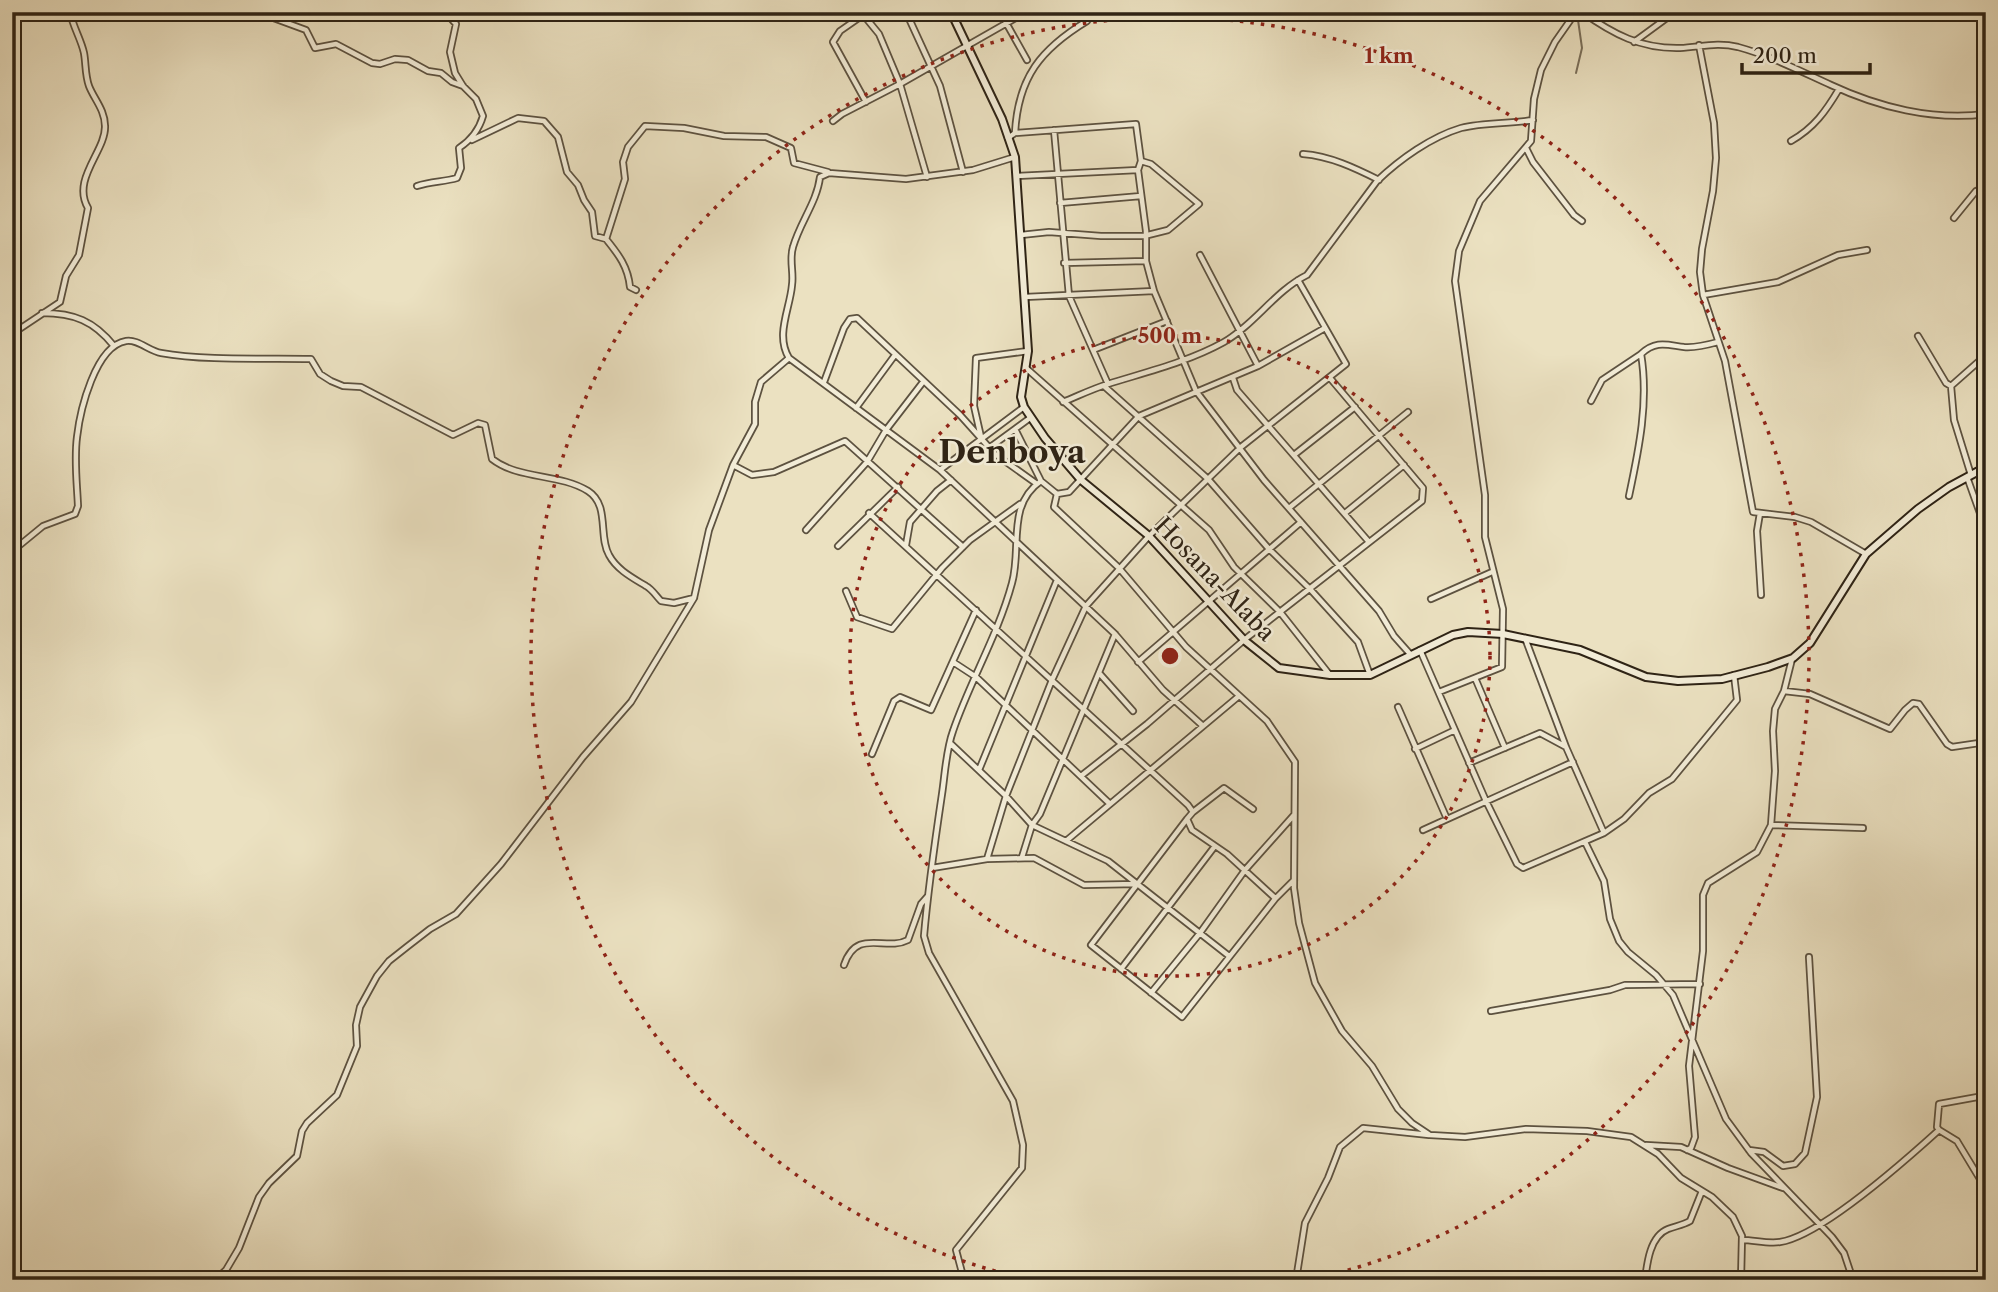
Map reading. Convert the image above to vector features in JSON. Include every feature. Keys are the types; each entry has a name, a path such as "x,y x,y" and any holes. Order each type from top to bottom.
{"main road":[{"name":"Hosana-Alaba","path":"951,12 1002,120 1014,157 1026,297 1028,351 1021,397 1024,407 1081,480 1149,536 1244,640 1279,668 1330,676 1370,675 1453,635 1468,632 1503,634 1580,650 1646,677 1678,681 1734,676 1793,658"},
{"path":"1793,658 1810,643 1866,554 1918,509 1986,467"}],"street":[{"path":"12,334 41,313 58,305 66,276 79,255 88,208 84,188 88,169 106,127 103,113 88,84 83,51 72,26 70,12"},
{"path":"95,12 107,17 131,19 149,12"},
{"path":"257,12 306,30 315,48 336,44 372,63 408,60 428,71 441,73 452,82 463,86"},
{"path":"445,12 456,24 450,52 455,73 476,99 483,116 480,126 468,142"},
{"path":"906,12 940,86 963,172"},
{"path":"1000,12 1027,60"},
{"path":"833,121 1026,12"},
{"path":"1015,133 1018,100 1025,80 1037,63 1066,34 1087,21 1083,12"},
{"path":"1438,692 1502,667 1503,609 1485,537 1485,495 1455,281 1460,251 1480,201 1501,173 1531,141 1541,70 1555,42 1576,12"},
{"path":"1582,12 1603,27 1634,42 1679,48 1720,43 1772,57 1875,103 1911,112 1951,116 1986,114"},
{"path":"1634,42 1675,12"},
{"path":"866,102 833,42 840,31 862,14 879,34 900,84 927,177"},
{"path":"1699,45 1714,123 1716,158 1700,272 1703,295 1725,361 1753,512 1795,517 1811,522 1866,554"},
{"path":"1791,141 1807,132 1818,121 1839,89"},
{"path":"417,186 457,177 461,168 459,148 468,142 518,118 544,121 558,137 568,172 592,212 594,236 606,239 622,259 629,274 630,287 636,290"},
{"path":"1063,402 1184,360 1241,332 1307,275 1379,180 1414,152 1463,128 1533,120"},
{"path":"1008,138 1015,133 1136,124 1141,161 1138,170 1146,231 1146,261 1154,291 1196,391 1264,480 1340,565 1410,654"},
{"path":"606,239 625,179 623,162 628,147 645,126 684,128 724,136 766,137 792,149 794,163 829,173 896,180 963,172 1014,157"},
{"path":"1054,130 1069,296 1106,385 1208,479 1269,549 1310,589 1358,642 1370,675"},
{"path":"1525,148 1574,215 1582,221"},
{"path":"1303,154 1316,155 1351,166 1379,180"},
{"path":"1021,235 1049,232 1144,236 1168,230 1199,204 1151,164 1141,161"},
{"path":"1017,176 1138,170"},
{"path":"829,173 820,177 817,195 804,217 793,247 792,284 783,336 784,349 789,358 940,470 1115,634 1174,701 1203,726"},
{"path":"1954,218 1976,191 1986,187"},
{"path":"1060,203 1141,196"},
{"path":"1703,295 1778,282 1838,255 1867,250"},
{"path":"1200,255 1258,366"},
{"path":"1064,263 1146,261"},
{"path":"988,859 1006,796 1052,680 1086,606 1149,536 1241,447 1346,364 1298,280"},
{"path":"1026,297 1154,291"},
{"path":"41,313 77,316 97,327 114,346"},
{"path":"824,382 844,328 850,319 857,318 960,415 989,448 1057,494 1069,492 1139,416 1233,378 1325,328"},
{"path":"1093,351 1167,321"},
{"path":"1918,336 1946,383 1951,386"},
{"path":"12,548 15,549 43,526 75,514 78,506 77,436 86,393 103,357 114,346 127,341 141,344 159,353 311,359 320,374 331,382 361,387 373,396 453,435 478,423 485,425 492,459 504,469 551,478 590,492 600,506 608,555 633,580 648,586 661,601 674,603 694,598"},
{"path":"1591,401 1602,380 1646,349 1672,343 1682,347 1718,342"},
{"path":"981,439 974,406 976,358 1028,351"},
{"path":"1629,496 1640,443 1644,392 1641,354"},
{"path":"856,408 895,355"},
{"path":"1951,386 1986,355"},
{"path":"215,1280 226,1270 239,1248 259,1197 269,1183 297,1156 302,1131 307,1123 337,1096 357,1046 356,1025 360,1007 377,976 389,961 415,940 456,914 501,864 583,757 631,702 694,598 709,530 733,465 755,424 755,402 761,382 789,358"},
{"path":"1025,368 1209,530 1241,573 1280,612 1330,676"},
{"path":"1233,378 1237,390 1369,542"},
{"path":"1081,776 1244,640 1422,501 1423,488 1330,378"},
{"path":"806,530 868,460 886,430 923,382"},
{"path":"1951,386 1954,420 1986,530"},
{"path":"940,470 1024,407"},
{"path":"1294,455 1355,407"},
{"path":"1289,508 1408,412"},
{"path":"989,448 1030,418"},
{"path":"1015,429 1039,483"},
{"path":"733,465 752,475 774,472 845,441 963,547"},
{"path":"1344,513 1404,465"},
{"path":"906,546 910,522 920,508 951,480"},
{"path":"846,591 857,617 892,629 963,547 1021,503 1039,483"},
{"path":"838,546 898,487"},
{"path":"1057,494 1054,507 1119,568 1173,632 1267,721 1295,762 1294,879 1299,923 1315,983 1342,1031 1372,1066 1398,1109 1412,1124 1430,1135"},
{"path":"964,1280 956,1250 1022,1168 1023,1145 1013,1101 929,953 924,936 952,733 1012,583 1018,554 1016,525 1021,503"},
{"path":"869,513 1193,812"},
{"path":"1760,513 1757,531 1761,595"},
{"path":"1138,662 1301,522"},
{"path":"1431,599 1493,572"},
{"path":"979,770 1057,580"},
{"path":"872,754 894,701 900,697 931,710 976,610"},
{"path":"1022,858 1032,825 1040,814 1064,760 1115,634"},
{"path":"1525,638 1566,747 1604,833"},
{"path":"1420,650 1486,801 1517,864 1523,867 1604,833 1623,819 1649,793 1672,779 1737,700 1734,676"},
{"path":"1687,1150 1691,1148 1695,1138 1689,1066 1700,984 1703,895 1708,883 1757,852 1771,824 1775,771 1775,709 1784,691 1793,658"},
{"path":"953,662 976,677 1110,804"},
{"path":"1100,674 1133,711"},
{"path":"1475,678 1505,748"},
{"path":"1784,691 1810,694 1890,729 1913,703 1919,704 1947,744 1952,747 1986,742"},
{"path":"1066,841 1239,696"},
{"path":"1398,707 1447,819"},
{"path":"1415,749 1455,730"},
{"path":"1469,763 1540,733 1566,747"},
{"path":"950,744 1006,796 1032,825 1108,861 1229,956"},
{"path":"1423,830 1573,762"},
{"path":"1253,808 1224,788 1193,812 1091,945 1182,1017 1275,898 1294,879"},
{"path":"1151,993 1200,933 1245,870 1295,814"},
{"path":"1187,819 1192,830 1245,870 1275,898"},
{"path":"1771,824 1863,828"},
{"path":"1585,842 1604,881 1610,919 1619,941 1673,995 1726,1119 1784,1189 1832,1237 1844,1253 1853,1280"},
{"path":"1121,969 1215,846"},
{"path":"932,868 988,859 1034,858 1084,885 1138,884"},
{"path":"844,965 851,950 860,945 872,942 900,944 908,940 921,904 928,895"},
{"path":"1749,1150 1764,1152 1783,1166 1795,1164 1805,1153 1817,1097 1809,957"},
{"path":"1491,1011 1625,985 1700,984"},
{"path":"1742,1240 1780,1242 1818,1224 1878,1183 1939,1130 1939,1104 1983,1096 1986,1093"},
{"path":"1296,1280 1305,1223 1340,1147 1363,1128 1465,1137 1526,1129 1587,1130 1630,1137 1646,1145 1681,1178 1702,1191 1733,1217 1742,1240 1741,1280"},
{"path":"1939,1130 1957,1142 1986,1189"},
{"path":"1646,1145 1687,1150 1784,1189"},
{"path":"1645,1280 1654,1243 1660,1234 1690,1220 1702,1191"}],"waterway":[{"path":"1576,73 1582,48 1577,13"}],"district":[{"name":"Denboya","path":"1012,451"}]}
